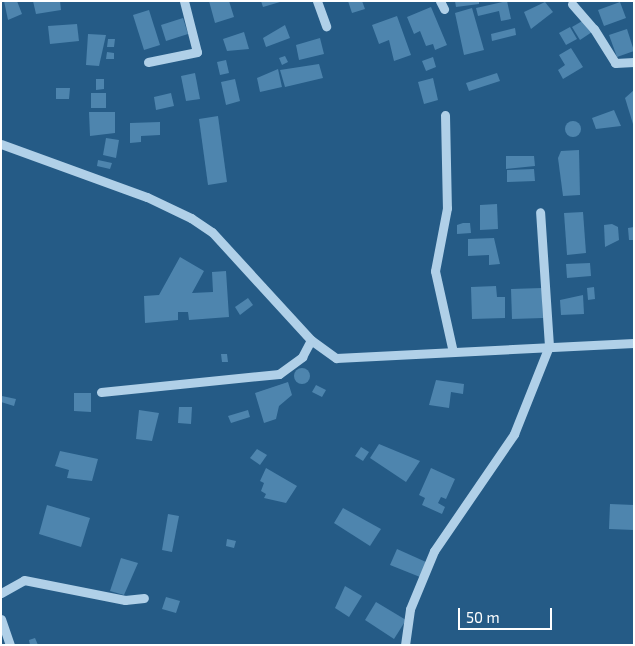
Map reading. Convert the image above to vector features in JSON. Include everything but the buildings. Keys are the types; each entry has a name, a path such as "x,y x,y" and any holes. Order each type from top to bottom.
{"street":[{"path":"148,62 195,55 197,45 184,1"},
{"path":"317,1 326,26"},
{"path":"570,3 583,1"},
{"path":"570,3 594,28 615,64 634,62"},
{"path":"446,115 447,208 435,271 453,352"},
{"path":"1,144 147,197 191,218 212,232 312,340 345,360 549,346 634,343"},
{"path":"405,645 410,609 434,551 514,434 549,346 540,212"},
{"path":"101,392 279,374 302,358 312,340"},
{"path":"1,593 24,580 125,600 144,598"},
{"path":"1,619 10,645"}]}
